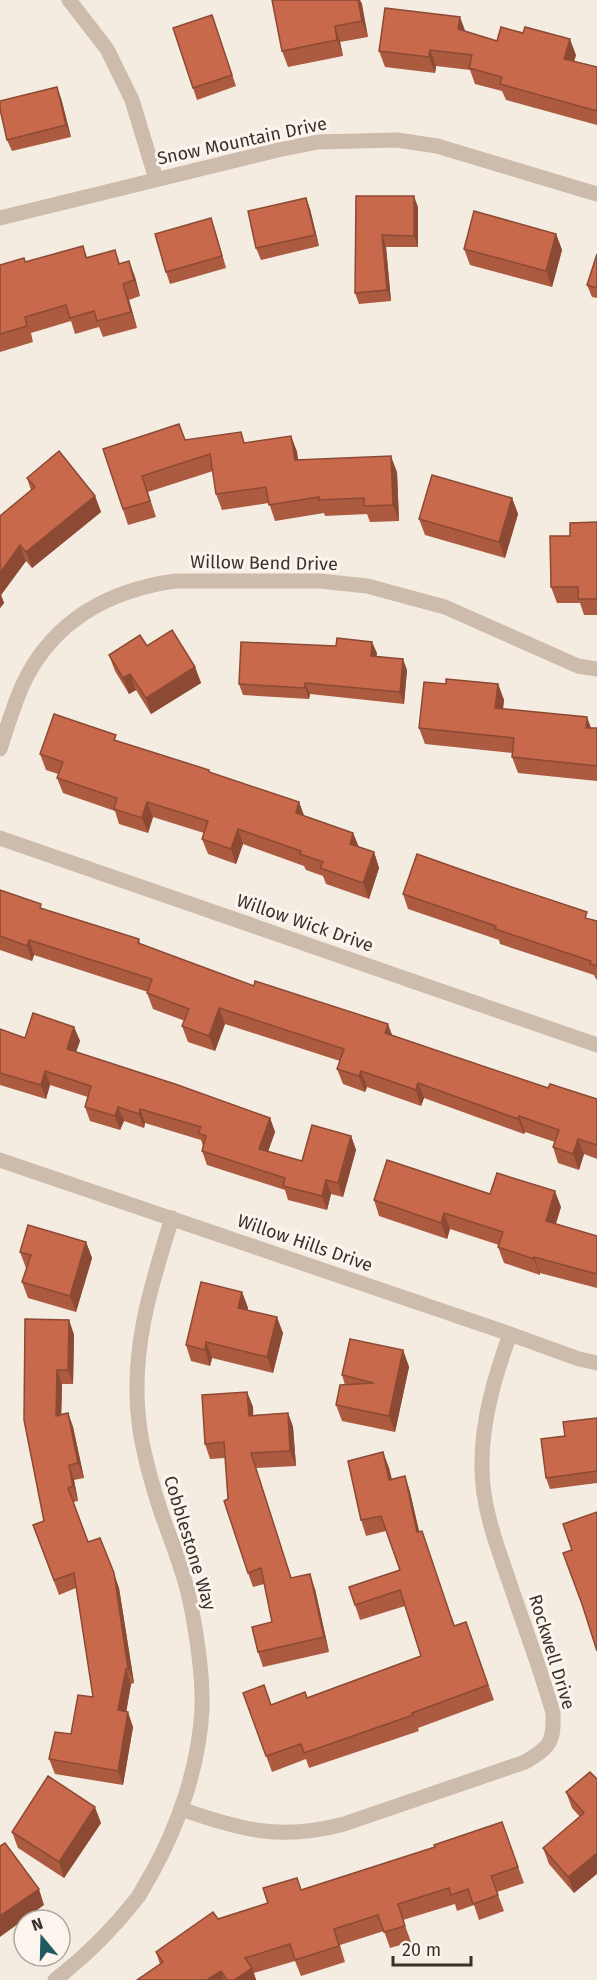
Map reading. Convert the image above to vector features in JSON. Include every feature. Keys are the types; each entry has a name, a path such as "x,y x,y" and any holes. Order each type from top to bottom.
{"street":[{"path":"69,0 107,49 132,100 156,179"},
{"name":"Snow Mountain Drive","path":"0,218 318,142 357,140 397,140 437,146 597,194"},
{"name":"Willow Bend Drive","path":"0,749 27,676 53,639 69,624 104,601 140,588 175,581 320,581 367,586 445,607 578,666 597,669"},
{"name":"Willow Wick Drive","path":"0,838 597,1045"},
{"name":"Willow Hills Drive","path":"0,1160 579,1359 597,1363"},
{"name":"Cobblestone Way","path":"55,1980 108,1933 140,1895 162,1854 181,1809 198,1743 202,1709 199,1655 190,1599 148,1468 139,1422 137,1377 140,1335 149,1293 172,1218"},
{"name":"Rockwell Drive","path":"181,1809 262,1832 318,1831 525,1762 545,1750 554,1732 553,1713 486,1509 482,1468 486,1422 498,1370 510,1334"}],"building":[{"path":"272,0 358,0 362,21 335,26 337,40 282,51"},
{"path":"385,8 460,17 458,29 497,41 501,27 523,33 525,27 570,39 564,59 597,67 597,111 500,84 502,77 469,68 472,55 430,50 429,57 379,51"},
{"path":"212,15 232,75 193,88 173,28"},
{"path":"57,87 66,125 7,140 0,101"},
{"path":"356,196 414,196 414,236 382,235 387,290 355,293"},
{"path":"306,198 315,235 256,248 248,211"},
{"path":"474,211 556,234 546,271 464,249"},
{"path":"211,218 222,256 166,272 155,234"},
{"path":"83,246 86,258 115,250 119,264 129,261 134,280 123,284 131,312 97,321 94,311 70,318 66,305 25,317 27,326 0,334 0,265 24,258 25,262"},
{"path":"597,254 597,288 587,285"},
{"path":"179,424 185,440 241,432 244,443 291,436 295,460 391,456 393,505 364,506 364,498 319,500 319,497 269,505 266,487 216,494 210,454 142,476 150,501 123,509 103,449"},
{"path":"59,451 95,496 26,552 20,545 0,573 0,516 35,487 27,478"},
{"path":"432,475 512,498 499,542 419,519"},
{"path":"597,522 597,599 578,599 578,587 551,587 550,536 570,536 570,523"},
{"path":"172,630 195,667 146,698 130,674 123,678 109,655 140,635 147,646"},
{"path":"337,638 372,642 371,656 403,659 400,692 305,683 305,688 239,684 241,642 336,646"},
{"path":"446,679 498,684 495,708 587,717 586,728 597,728 597,766 512,757 514,738 419,728 424,682 446,684"},
{"path":"54,714 116,735 114,740 299,802 296,813 353,833 350,844 374,852 363,883 320,868 323,862 300,854 301,851 238,829 231,849 202,839 208,821 147,802 142,818 114,809 117,798 57,778 63,762 40,754"},
{"path":"417,854 587,912 585,918 597,921 597,966 590,964 591,961 495,929 496,926 403,894"},
{"path":"0,890 41,904 40,908 139,939 138,943 254,986 255,981 388,1024 385,1033 548,1088 550,1084 597,1099 597,1145 578,1139 573,1154 553,1147 559,1130 519,1116 518,1119 418,1083 416,1090 361,1071 359,1076 337,1069 344,1049 219,1008 209,1036 182,1026 189,1009 147,993 152,979 29,940 27,946 0,936"},
{"path":"33,1013 74,1027 67,1049 270,1118 259,1149 302,1161 312,1125 351,1136 338,1183 326,1180 322,1196 283,1186 285,1178 202,1151 206,1136 198,1133 201,1127 140,1109 139,1114 118,1107 115,1116 85,1107 91,1086 45,1071 41,1085 0,1073 0,1029 25,1038"},
{"path":"387,1160 490,1194 497,1173 555,1191 546,1221 597,1236 597,1274 534,1257 534,1259 498,1247 503,1232 444,1213 441,1223 374,1200"},
{"path":"28,1225 86,1242 70,1296 22,1282 31,1255 20,1252"},
{"path":"201,1282 242,1292 238,1308 277,1317 267,1357 206,1342 205,1350 186,1345"},
{"path":"25,1319 69,1320 68,1370 57,1370 56,1416 68,1413 78,1463 69,1465 73,1486 68,1488 88,1542 100,1538 114,1573 128,1669 126,1669 118,1710 128,1712 118,1771 49,1759 55,1732 71,1734 78,1695 93,1697 74,1573 54,1580 33,1525 44,1521 24,1420"},
{"path":"350,1339 403,1350 389,1416 336,1405 340,1385 374,1383 342,1375"},
{"path":"247,1392 249,1416 288,1413 290,1451 251,1453 291,1578 310,1574 324,1637 258,1652 252,1627 272,1622 261,1568 248,1573 224,1501 228,1499 224,1442 205,1444 202,1395"},
{"path":"597,1418 597,1471 546,1478 541,1439 565,1436 563,1422"},
{"path":"383,1452 389,1480 405,1476 417,1532 422,1531 454,1626 466,1622 488,1685 412,1713 413,1715 304,1753 301,1744 266,1756 243,1693 264,1685 271,1705 305,1692 307,1698 421,1656 400,1590 355,1605 349,1587 400,1570 381,1516 361,1520 348,1461"},
{"path":"597,1512 597,1651 563,1553 572,1550 563,1524"},
{"path":"590,1772 597,1779 597,1853 568,1877 543,1848 584,1813 566,1792"},
{"path":"48,1776 95,1807 59,1862 12,1832"},
{"path":"502,1822 518,1867 491,1876 498,1895 473,1904 468,1889 451,1895 449,1888 398,1904 405,1926 384,1932 378,1915 334,1929 339,1946 295,1960 290,1944 245,1958 252,1968 234,1980 227,1980 221,1971 207,1980 137,1980 163,1962 156,1952 213,1912 218,1919 268,1903 263,1888 297,1878 301,1890 435,1847 434,1845"},
{"path":"5,1843 39,1889 0,1916 0,1846"}]}
